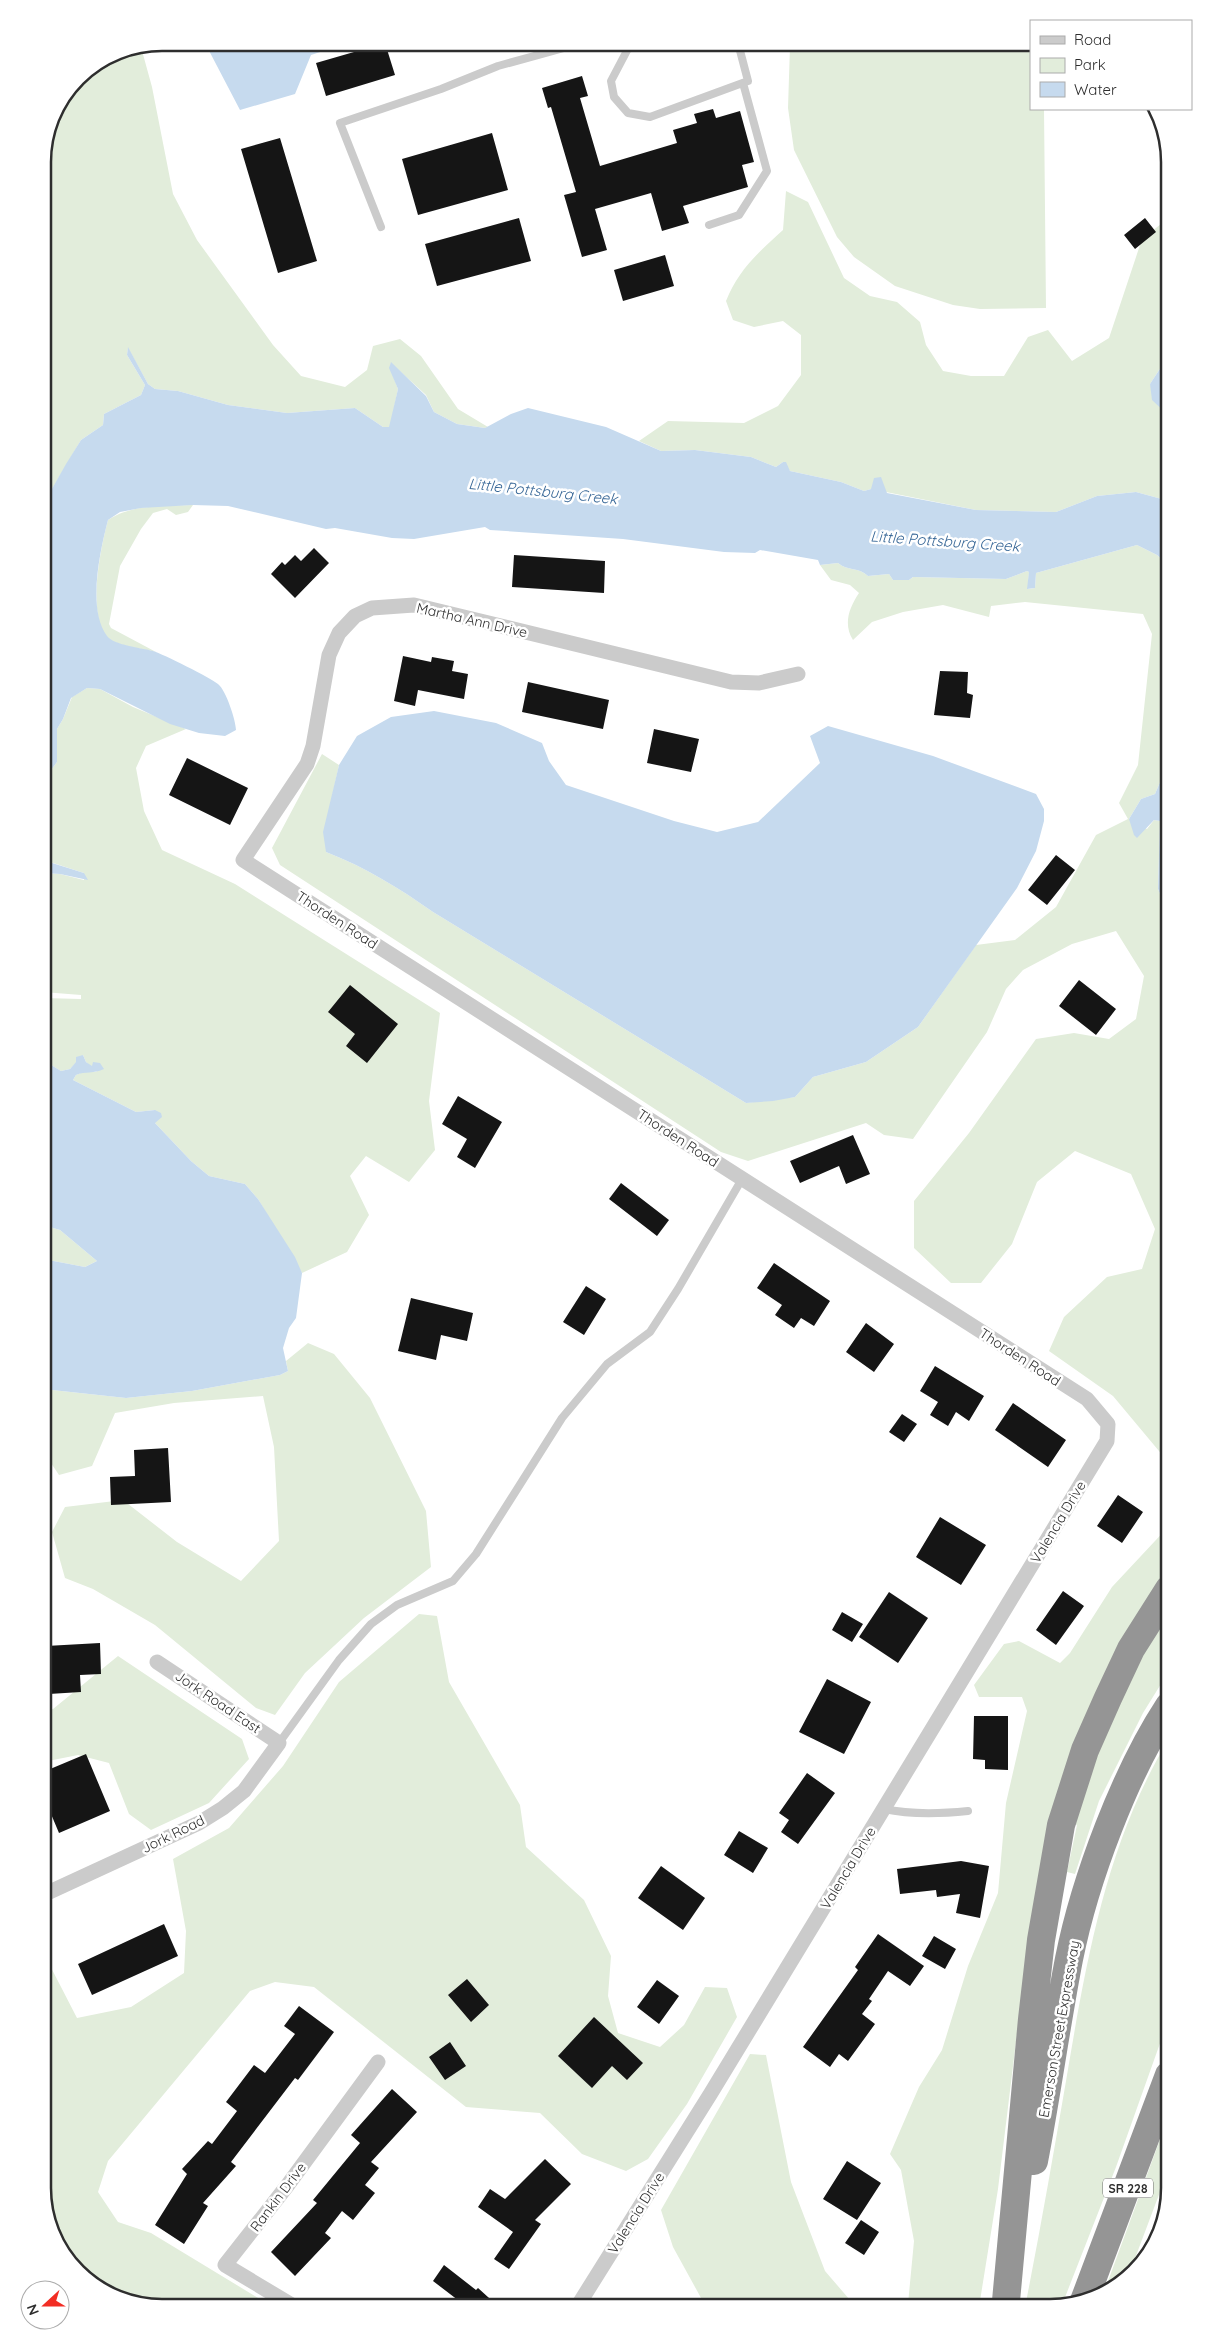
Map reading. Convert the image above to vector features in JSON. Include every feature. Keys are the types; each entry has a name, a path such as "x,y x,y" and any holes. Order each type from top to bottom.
{"highway":[{"path":"1005,2299 1032,2020 1043,1931 1062,1825 1085,1750 1108,1698 1131,1649 1161,1603"},
{"name":"Emerson Street Expressway","path":"1006,2299 1043,2115 1069,1957 1089,1886 1113,1817 1135,1769 1161,1722"},
{"name":"SR 228","path":"1088,2292 1161,2099"}],"street":[{"name":"Martha Ann Drive","path":"243,860 307,764 313,746 329,655 339,633 355,616 372,608 414,605 731,682 759,683 798,674"},
{"name":"Thorden Road","path":"243,860 1087,1400 1108,1424"},
{"name":"Valencia Drive","path":"582,2299 711,2093 1106,1441 1108,1424"},
{"name":"Jork Road East","path":"157,1662 279,1743"},
{"name":"Jork Road","path":"51,1891 199,1823 223,1808 244,1791 279,1743"},
{"name":"Rankin Drive","path":"282,2299 225,2265 287,2186 378,2062"}],"lane":[{"path":"381,227 340,123 441,89 498,66 553,51"},
{"path":"627,51 611,81 614,97 628,114 650,117 748,81 740,51"},
{"path":"709,226 738,215 768,171 743,83"},
{"path":"279,1743 339,1660 371,1624 397,1605 453,1580 476,1554 562,1418 606,1364 650,1332 678,1289 742,1179"},
{"path":"884,1809 936,1814 968,1811"}],"green space":[{"path":"790,51 1030,51 1030,110 1044,110 1046,308 980,309 953,305 895,286 854,257 837,237 794,150 788,108"},
{"path":"143,53 152,87 173,194 197,240 273,345 301,376 345,387 367,370 373,346 400,339 421,356 458,409 488,427 457,424 434,412 426,395 391,363 390,368 398,389 390,427 383,427 355,408 287,413 228,405 178,391 155,389 148,384 128,348 127,355 145,385 141,395 104,414 103,425 81,440 51,491 51,155 53,141 63,113 84,84 95,74 113,63"},
{"path":"786,191 808,202 844,278 870,296 897,302 920,322 926,345 943,371 971,376 1004,376 1028,337 1048,330 1072,361 1109,338 1142,239 1161,224 1161,367 1150,384 1161,406 1161,499 1136,492 1097,496 1056,512 976,510 871,489 864,491 841,482 790,471 783,462 776,467 751,457 695,450 661,451 639,441 668,421 744,423 778,406 801,375 801,335 783,321 754,327 733,320 726,301 743,271 757,254 783,230"},
{"path":"193,505 188,512 176,515 167,509 153,513 141,529 120,566 109,624 111,628 156,652 112,641 101,628 96,598 99,563 108,520 138,508"},
{"path":"1137,545 1161,558 1161,780 1155,794 1141,799 1129,819 1147,829 1154,820 1160,821 1158,889 1161,896 1161,1453 1113,1396 1049,1351 1064,1317 1107,1277 1142,1269 1155,1229 1131,1174 1075,1151 1037,1182 1012,1244 981,1283 951,1283 914,1248 914,1201 969,1133 1036,1039 1074,1033 1109,1039 1136,1019 1144,976 1116,931 1072,944 1023,970 1006,989 987,1032 913,1139 884,1135 866,1123 748,1161 721,1152 280,865 272,848 322,754 339,765 332,797 326,852 368,871 394,886 433,912 746,1103 795,1097 813,1077 866,1062 918,1027 976,945 1015,940 1056,907 1096,835 1128,819 1119,803 1138,765 1152,634 1143,614 1025,602 991,606 989,617 943,605 903,612 872,622 853,640 848,628 848,616 852,604 859,593 850,585 831,580 820,565 838,563 861,571 868,576 889,574 893,580 909,580 913,577 1006,579 1027,571 1029,572 1028,589 1035,588 1036,573"},
{"path":"87,688 100,689 133,707 186,729 146,746 136,768 144,811 162,850 235,884 440,1013 429,1101 435,1150 409,1182 366,1156 350,1176 369,1215 347,1252 302,1273 258,1199 245,1184 209,1176 191,1161 155,1123 155,1110 136,1112 73,1080 76,1075 85,1071 97,1072 86,1062 83,1055 70,1069 61,1071 51,1065 51,998 81,999 81,995 51,993 51,873 84,880 84,873 51,862 51,770 57,762 57,729 72,697"},
{"path":"51,1227 60,1230 97,1261 85,1267 51,1261"},
{"path":"308,1343 334,1354 370,1398 426,1511 431,1567 364,1618 305,1673 275,1715 256,1708 155,1625 93,1589 65,1578 52,1532 65,1507 123,1500 177,1542 241,1581 279,1541 274,1447 263,1396 174,1403 115,1413 92,1466 59,1475 51,1463 51,1390 126,1398 192,1391 280,1375 288,1371 286,1361"},
{"path":"1161,1535 1161,1581 1152,1593 1029,1935 998,2189 980,2299 908,2299 914,2241 901,2170 890,2154 919,2087 942,2050 968,1966 998,1893 1006,1803 1027,1711 1022,1697 979,1697 974,1685 1004,1644 1019,1641 1060,1663 1070,1653 1112,1587"},
{"path":"419,1614 437,1616 449,1682 520,1805 526,1847 584,1900 611,1956 608,1996 618,2033 660,2047 684,2025 705,1987 727,1988 737,2017 687,2104 648,2159 626,2171 582,2154 540,2113 466,2107 314,1987 275,1982 250,1991 108,2161 98,2192 118,2222 151,2233 260,2299 155,2299 127,2293 101,2280 79,2261 66,2243 53,2209 51,2188 51,1968 77,2018 131,2007 184,1973 186,1931 173,1859 229,1828 283,1766 339,1682"},
{"path":"1161,1618 1161,1684 1143,1713 1099,1801 1075,1874 1067,1872 1077,1825 1070,1822 1093,1750"},
{"path":"118,1656 242,1739 249,1759 209,1803 151,1830 129,1814 109,1763 78,1755 51,1760 51,1709"},
{"path":"1161,1753 1161,2040 1116,2167 1065,2298 1026,2299 1082,1992 1101,1904 1129,1819 1147,1778"},
{"path":"750,2054 766,2055 791,2182 825,2271 849,2299 702,2299 673,2247 661,2210"},
{"path":"1161,2137 1161,2189 1135,2258 1123,2271 1108,2282"}],"water":[{"path":"209,51 323,51 311,55 295,94 240,110"},
{"name":"Little Pottsburg Creek","path":"128,347 148,384 155,389 178,391 228,405 287,413 355,408 383,427 389,427 398,389 389,368 391,362 426,396 434,412 457,424 485,428 511,414 528,408 606,427 661,451 695,450 751,457 776,467 786,462 790,471 841,482 864,491 871,489 874,478 881,477 887,493 976,510 1056,512 1097,496 1136,492 1161,499 1161,558 1137,545 1036,573 1035,588 1027,589 1029,572 1027,571 1006,579 913,577 909,580 893,580 889,574 868,576 861,571 838,563 820,565 818,560 760,550 755,553 724,552 623,539 490,530 485,527 414,539 392,538 335,528 326,529 228,506 193,505 141,508 120,512 108,520 99,563 96,596 101,625 107,636 115,642 158,653 218,684 230,706 236,730 225,736 199,733 170,724 100,689 87,688 71,698 57,729 57,762 51,770 51,490 81,440 103,425 104,414 141,395 145,385 127,355"},
{"path":"1161,367 1161,408 1152,400 1150,384"},
{"path":"434,711 496,723 542,743 549,761 566,785 674,821 717,832 758,822 820,763 810,736 828,726 933,756 1036,794 1044,809 1044,821 1036,851 1017,888 918,1027 866,1062 813,1077 795,1097 746,1103 433,912 394,886 354,864 326,852 323,832 339,765 357,736 391,717"},
{"path":"1161,780 1161,896 1158,889 1160,821 1154,820 1137,838 1134,835 1129,819 1141,799 1155,794"},
{"path":"51,863 84,873 88,880 51,873"},
{"path":"83,1055 86,1062 92,1066 93,1062 100,1063 104,1069 76,1075 73,1080 136,1112 155,1110 161,1113 162,1117 155,1123 191,1161 209,1176 245,1184 258,1199 295,1257 302,1273 296,1318 289,1328 283,1348 288,1371 280,1375 192,1391 126,1398 51,1390 51,1261 85,1267 97,1261 60,1230 51,1227 51,1065 61,1071 70,1069 76,1062 76,1057"}],"building":[{"path":"357,51 388,51 395,75 326,96 316,63"},
{"path":"582,76 588,96 580,98 600,166 677,143 673,130 697,123 694,114 713,109 716,118 740,111 754,162 742,165 748,187 683,206 689,223 662,231 651,193 595,209 607,250 582,257 564,195 576,192 551,107 548,108 542,88"},
{"path":"492,133 508,190 418,215 402,159"},
{"path":"280,138 317,261 278,273 241,149"},
{"path":"519,218 531,261 437,286 425,244"},
{"path":"1145,218 1156,232 1135,249 1124,235"},
{"path":"665,255 674,286 623,301 614,270"},
{"path":"314,548 329,563 295,598 271,574 282,562 285,565 295,555 301,561"},
{"path":"514,555 605,561 604,593 512,587"},
{"path":"403,656 431,662 432,657 454,661 452,671 468,674 464,699 418,690 415,706 394,701"},
{"path":"940,671 968,672 967,693 973,695 970,718 934,715"},
{"path":"528,682 609,700 603,729 522,712"},
{"path":"654,729 699,739 691,772 647,763"},
{"path":"187,758 248,788 230,825 169,795"},
{"path":"1056,855 1075,870 1047,905 1028,890"},
{"path":"1079,980 1116,1009 1096,1035 1059,1006"},
{"path":"350,985 398,1024 367,1063 346,1046 355,1034 328,1012"},
{"path":"458,1096 502,1122 475,1168 457,1157 467,1139 442,1124"},
{"path":"853,1135 870,1174 846,1184 839,1166 800,1183 790,1161"},
{"path":"621,1183 669,1220 657,1236 609,1199"},
{"path":"774,1263 830,1301 814,1326 801,1318 794,1328 775,1315 782,1305 757,1288"},
{"path":"586,1286 606,1299 584,1335 563,1322"},
{"path":"411,1298 473,1313 467,1341 441,1335 436,1360 398,1351"},
{"path":"866,1323 894,1344 874,1372 846,1352"},
{"path":"935,1366 984,1396 969,1421 956,1412 948,1426 930,1415 938,1402 920,1391"},
{"path":"1013,1403 1066,1440 1048,1467 995,1430"},
{"path":"902,1414 917,1424 904,1442 889,1432"},
{"path":"168,1448 171,1502 111,1505 110,1477 135,1476 134,1450"},
{"path":"1118,1495 1143,1512 1122,1543 1097,1526"},
{"path":"940,1517 986,1545 961,1585 916,1557"},
{"path":"1063,1591 1084,1606 1056,1645 1036,1630"},
{"path":"889,1592 928,1618 898,1663 859,1637"},
{"path":"842,1612 863,1624 852,1642 832,1630"},
{"path":"100,1643 101,1674 80,1675 81,1692 51,1694 51,1646"},
{"path":"827,1679 871,1702 844,1754 799,1732"},
{"path":"974,1716 1008,1716 1008,1770 985,1769 985,1760 973,1759"},
{"path":"86,1754 110,1811 59,1833 51,1814 51,1769"},
{"path":"807,1773 835,1793 798,1844 781,1832 789,1820 779,1813"},
{"path":"739,1831 768,1848 753,1873 724,1855"},
{"path":"961,1861 989,1866 980,1918 956,1913 960,1894 937,1897 936,1890 900,1894 897,1869"},
{"path":"661,1866 705,1898 683,1930 638,1898"},
{"path":"164,1924 178,1956 92,1995 78,1964"},
{"path":"878,1934 924,1966 910,1986 888,1971 869,1999 872,2001 862,2014 875,2024 848,2061 839,2054 830,2067 803,2047 858,1970 855,1967"},
{"path":"934,1936 956,1949 945,1969 922,1956"},
{"path":"467,1979 489,2005 471,2022 448,1995"},
{"path":"657,1980 679,1996 659,2024 637,2007"},
{"path":"299,2006 334,2032 298,2080 295,2078 231,2162 236,2166 203,2203 208,2206 184,2244 155,2225 187,2174 182,2169 208,2141 212,2144 237,2111 226,2102 254,2065 265,2073 295,2034 284,2026"},
{"path":"594,2017 643,2063 627,2080 612,2066 592,2088 558,2056"},
{"path":"450,2042 466,2066 445,2080 429,2057"},
{"path":"392,2089 417,2112 371,2162 379,2168 365,2185 375,2193 353,2220 342,2211 325,2233 331,2238 295,2276 271,2252 317,2203 313,2200 360,2143 351,2135"},
{"path":"545,2159 571,2184 535,2220 541,2224 509,2269 494,2259 513,2232 478,2207 490,2189 505,2199"},
{"path":"847,2161 881,2183 857,2220 823,2199"},
{"path":"861,2220 879,2232 864,2255 845,2243"},
{"path":"444,2265 476,2290 478,2288 490,2299 457,2299 433,2281"}]}
